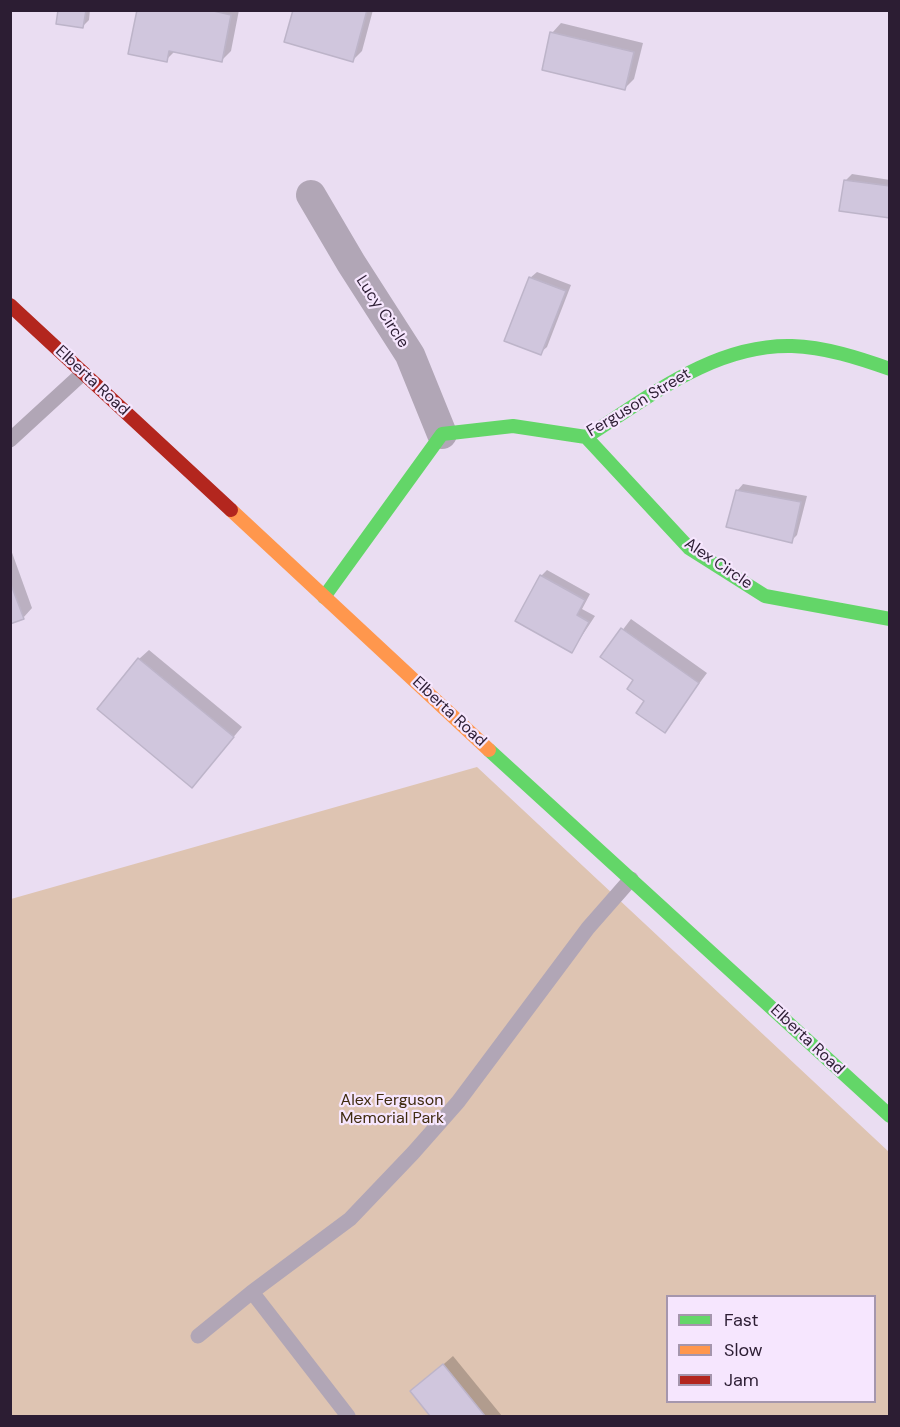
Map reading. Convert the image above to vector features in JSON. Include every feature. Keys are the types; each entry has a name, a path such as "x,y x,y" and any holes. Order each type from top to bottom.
{"street":[{"name":"Lucy Circle","path":"311,195 410,355 442,434"},
{"name":"Elberta Road","path":"10,305 324,597 890,1116"},
{"name":"Ferguson Street","path":"442,434 513,426 586,438 696,368 737,353 791,346 852,356 890,369"},
{"path":"324,597 442,434"},
{"name":"Alex Circle","path":"586,438 689,548 765,596 890,619"}],"lane":[{"path":"10,440 83,373"},
{"path":"10,427 34,420"},
{"path":"198,1336 252,1292 350,1219 413,1153 458,1102 588,928 631,879"},
{"path":"252,1292 348,1416"}],"green space":[{"name":"Alex Ferguson Memorial Park","path":"477,767 889,1152 889,1416 11,1416 11,899"}],"building":[{"path":"58,10 86,10 83,28 56,24"},
{"path":"137,10 209,10 231,15 222,62 169,51 167,62 128,54"},
{"path":"293,10 367,10 353,62 284,42"},
{"path":"550,32 634,52 625,90 542,70"},
{"path":"844,180 890,186 890,218 839,211"},
{"path":"529,277 566,291 541,355 504,341"},
{"path":"736,490 801,502 792,543 726,527"},
{"path":"540,575 585,600 577,615 589,622 572,653 515,621"},
{"path":"10,582 24,619 10,624"},
{"path":"621,628 699,683 665,733 636,713 644,701 627,689 633,680 600,657"},
{"path":"138,658 234,737 192,788 97,709"},
{"path":"443,1364 485,1416 430,1416 410,1391"}],"traffic: fast":[{"path":"324,597 442,434 513,426 586,437 683,376 709,363 763,348 792,346 817,348 890,369"},
{"path":"586,437 689,548 765,596 890,619"},
{"path":"489,750 890,1116"}],"traffic: slow":[{"path":"231,510 489,750"}],"traffic: jam":[{"path":"10,305 231,510"}]}
